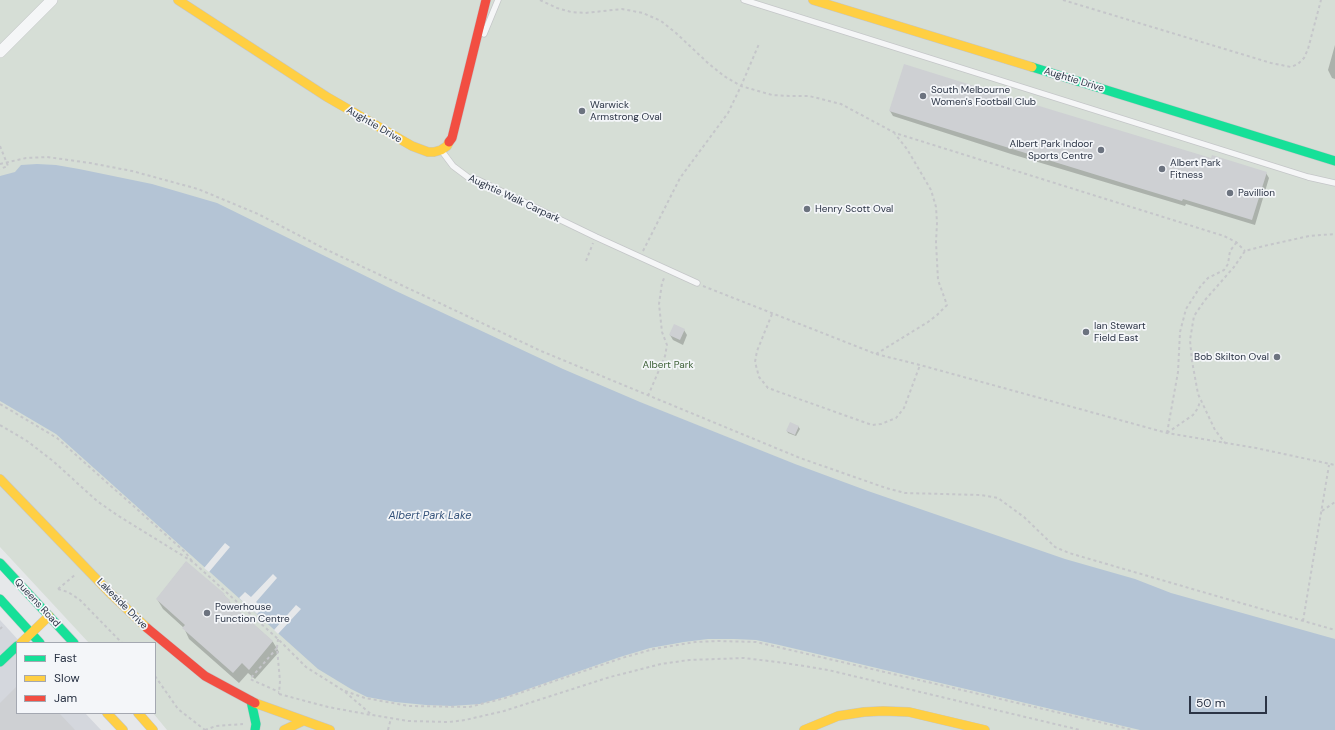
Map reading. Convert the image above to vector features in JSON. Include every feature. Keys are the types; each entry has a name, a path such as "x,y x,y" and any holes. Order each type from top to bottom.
{"main road":[{"name":"Aughtie Drive","path":"178,0 327,97 394,137 421,150 434,152 441,150"},
{"path":"441,150 452,138 486,0"},
{"name":"Aughtie Drive","path":"813,0 1335,161"},
{"name":"Lakeside Drive","path":"0,479 84,566 166,646 205,676 251,701 323,729"},
{"name":"Queens Road","path":"0,563 73,642"},
{"path":"4,585 13,577"},
{"path":"0,599 39,642"},
{"path":"22,642 49,616"},
{"path":"0,662 16,647"},
{"path":"251,701 255,727"},
{"path":"804,730 838,716 883,711 909,712 985,730"},
{"path":"108,714 123,730"},
{"path":"139,714 153,730"},
{"path":"284,730 303,721"}],"street":[{"path":"0,52 52,0"}],"lane":[{"path":"469,69 498,0"},
{"path":"744,0 1308,177 1335,183"},
{"name":"Aughtie Walk Carpark","path":"441,150 453,166 469,178 478,180 668,271 697,283"}],"path":[{"path":"540,0 557,8 571,12 585,13 622,9 643,13 661,21 709,64 724,76 741,86 772,95 809,96 841,104 895,133 1224,236 1236,242 1245,251"},
{"path":"1063,0 1271,63 1291,67 1298,64 1304,58 1308,49 1321,0"},
{"path":"639,257 672,192 691,163 728,113 759,44"},
{"path":"876,354 928,322 938,315 947,305 938,280 936,207 931,190 907,149 895,133"},
{"path":"0,146 8,166 0,169"},
{"path":"0,164 26,158 47,157 90,163 198,189 258,214 325,249 541,351 800,458 886,488 906,493 981,495 998,498 1024,517 1055,546 1069,552 1335,630"},
{"path":"1226,444 1215,430 1198,394 1190,340 1194,316 1205,300 1234,267 1245,251 1309,236 1335,234"},
{"path":"586,261 596,237"},
{"path":"1167,433 1178,372 1180,332 1186,309 1200,287 1208,278 1224,270 1228,264 1230,251 1236,242"},
{"path":"648,396 665,356 667,345 662,332 659,304 662,283 668,271"},
{"path":"697,283 876,354 1167,433 1256,448 1329,465 1335,465"},
{"path":"772,314 757,351 755,362 759,377 768,388 872,425 881,424 896,418 904,408 920,365"},
{"path":"1167,433 1184,423 1193,415 1198,408 1200,399"},
{"path":"0,404 57,438 185,552 193,562 278,639 306,668 344,690 365,698 409,706 452,708 473,706 524,692 622,658 654,649 695,642 756,642 1133,730"},
{"path":"0,426 27,441 48,457 97,501 193,562"},
{"path":"1303,621 1329,465"},
{"path":"1322,511 1335,502"},
{"path":"84,566 58,589 68,592 80,600 121,642"},
{"path":"0,629 3,626"},
{"path":"278,639 279,692"},
{"path":"277,648 250,679 279,692 279,694 328,707 408,722 465,720 504,711 610,677 662,664 689,660 744,658 828,670 1080,730"},
{"path":"156,677 178,709 205,730 216,726 236,724 255,727"},
{"path":"344,690 372,715"},
{"path":"388,730 391,718"}],"shaded area":[{"path":"0,620 20,642 16,642 16,714 86,714 101,730 0,730"}],"green space":[{"name":"Albert Park","path":"0,0 1335,0 1335,730 167,730 154,714 156,714 156,642 88,642 0,547"}],"water":[{"name":"Albert Park Lake","path":"21,165 56,165 79,169 152,184 217,203 396,291 563,369 640,402 795,464 868,491 1065,559 1135,579 1171,593 1335,639 1335,730 1140,730 779,645 756,640 734,639 708,639 650,648 480,704 452,706 426,705 367,697 318,669 56,434 0,401 0,176 15,172"}],"pier":[{"path":"225,543 230,547 209,572 204,568"},
{"path":"273,574 277,578 256,602 263,608 257,614 239,598 245,592 251,597"},
{"path":"296,605 301,609 278,634 274,630"}],"building":[{"path":"904,64 1211,158 1212,155 1267,172 1252,220 1183,199 1182,201 889,111"},
{"path":"674,324 685,329 680,340 669,335"},
{"path":"790,422 799,426 795,435 786,431"},
{"name":"Powerhouse Function Centre","path":"186,561 225,594 224,595 230,600 229,602 273,641 249,670 242,663 233,673 182,628 185,625 156,599"},
{"path":"16,687 16,714 60,714 75,730 0,730 0,703"}],"traffic: fast":[{"path":"1032,67 1335,161"},
{"path":"0,563 73,642"},
{"path":"0,599 39,642"},
{"path":"0,662 16,647"},
{"path":"251,701 256,724 255,730"}],"traffic: slow":[{"path":"178,0 327,97 412,146 428,152 434,152 441,150 447,146 449,142"},
{"path":"813,0 1032,67"},
{"path":"0,479 109,592 147,628"},
{"path":"22,642 49,616"},
{"path":"255,703 330,730"},
{"path":"804,730 838,716 883,711 909,712 985,730"},
{"path":"108,714 123,730"},
{"path":"139,714 153,730"},
{"path":"284,730 303,721"}],"traffic: jam":[{"path":"449,142 452,138 486,0"},
{"path":"147,628 205,676 255,703"}],"place":[{"name":"South Melbourne Women's Football Club","path":"923,96"},
{"name":"Warwick Armstrong Oval","path":"582,111"},
{"name":"Albert Park Indoor Sports Centre","path":"1101,150"},
{"name":"Albert Park Fitness","path":"1162,169"},
{"name":"Pavillion","path":"1230,193"},
{"name":"Henry Scott Oval","path":"807,209"},
{"name":"Ian Stewart Field East","path":"1086,332"},
{"name":"Bob Skilton Oval","path":"1277,357"},
{"name":"Powerhouse Function Centre","path":"207,613"}]}
